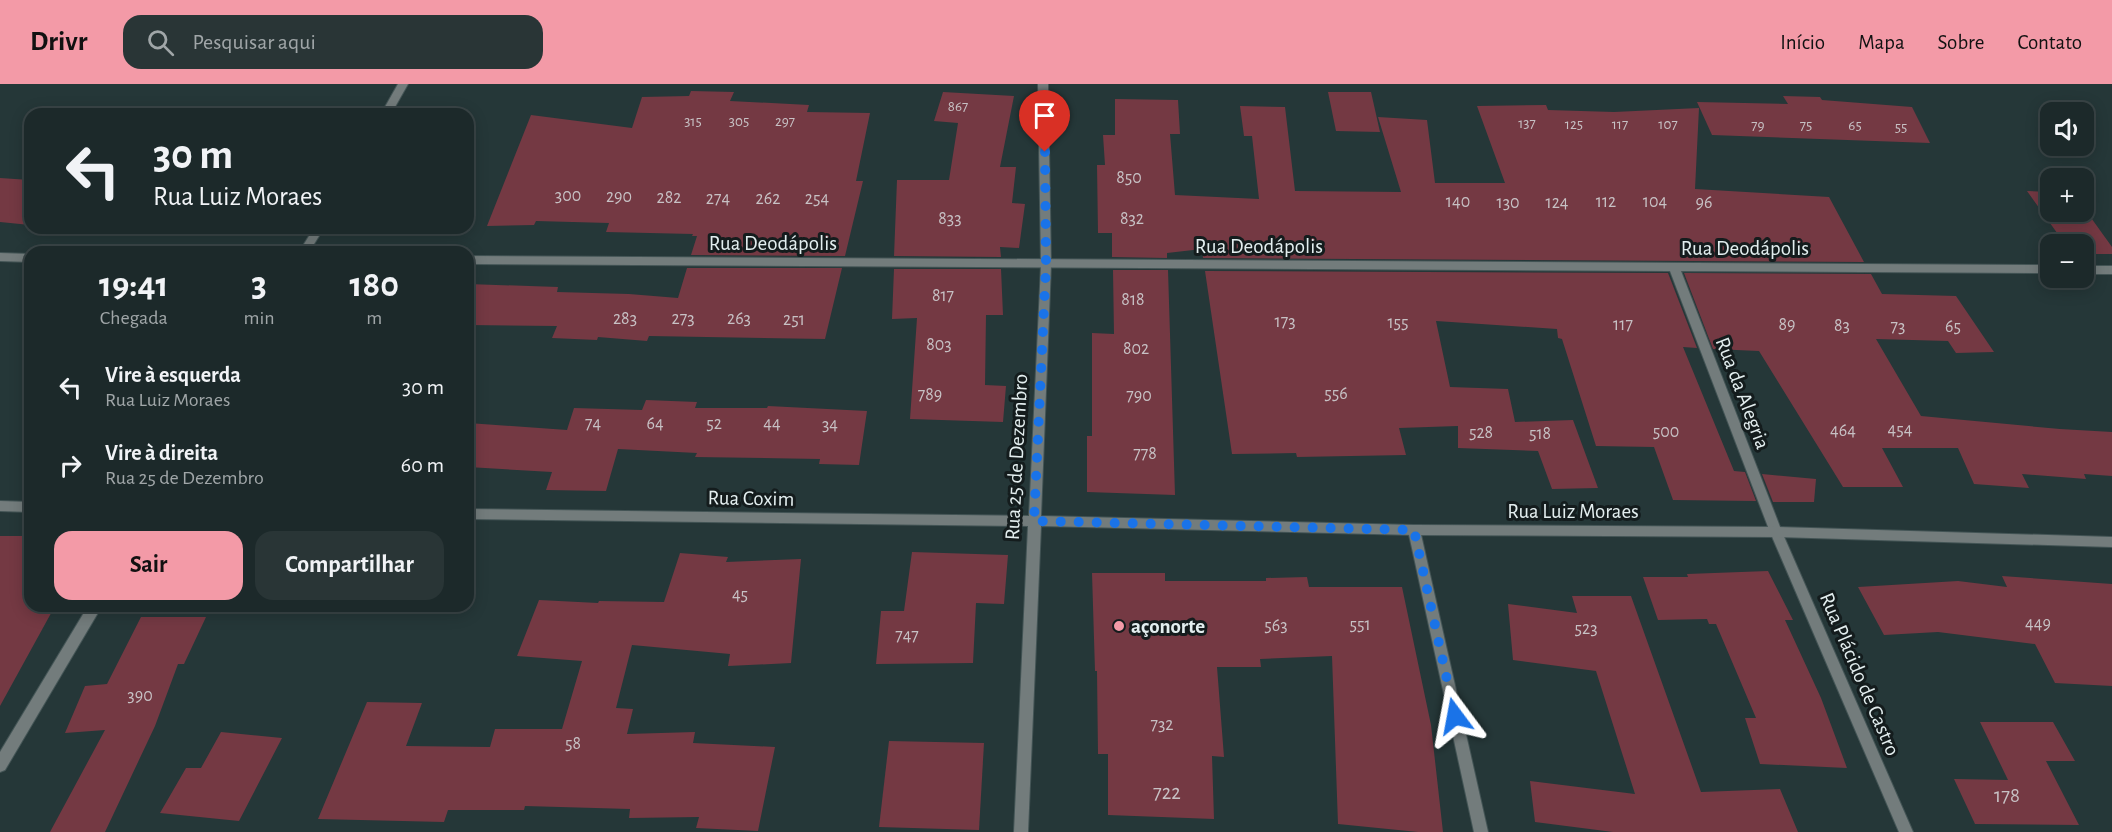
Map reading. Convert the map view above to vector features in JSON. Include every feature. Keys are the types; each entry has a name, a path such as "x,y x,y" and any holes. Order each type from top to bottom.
{"street":[{"path":"389,108 403,84"},
{"name":"Rua 25 de Dezembro","path":"1021,832 1046,265 1043,84"},
{"path":"0,257 24,258"},
{"name":"Rua Deodápolis","path":"474,260 2040,269"},
{"name":"Rua da Alegria","path":"1674,267 1776,532"},
{"path":"2094,270 2112,270"},
{"path":"0,506 24,507"},
{"name":"Rua Coxim","path":"474,514 1034,521"},
{"name":"Rua Luiz Moraes","path":"1034,521 1414,530 1776,532 2112,542"},
{"path":"1414,530 1481,832"},
{"name":"Rua Plácido de Castro","path":"1776,532 1906,832"},
{"path":"0,765 91,612"}],"building":[{"path":"691,91 734,92 730,101 809,105 807,112 870,113 856,181 863,181 845,256 691,255 697,236 692,236 693,234 606,232 609,223 536,221 534,225 487,226 531,115 632,128 642,97 689,96"},
{"path":"943,92 1014,96 1000,167 1016,167 1012,203 1025,204 1019,248 1000,247 1001,257 894,256 897,180 949,180 958,123 934,121"},
{"path":"1328,92 1371,92 1380,132 1336,131"},
{"path":"1783,96 1820,97 1822,100 1912,107 1930,143 1712,135 1697,102 1788,104"},
{"path":"1115,99 1178,100 1180,134 1170,134 1175,195 1259,199 1252,136 1244,136 1240,106 1285,107 1295,191 1401,192 1378,117 1427,120 1435,183 1505,183 1477,106 1546,105 1548,110 1614,112 1699,108 1695,189 1829,197 1864,262 1203,258 1202,249 1167,253 1167,258 1112,257 1112,233 1098,233 1097,165 1105,165 1103,135 1115,135"},
{"path":"0,178 24,180 24,224 0,222"},
{"path":"2027,191 2040,192 2040,209"},
{"path":"2049,222 2094,222 2112,247 2112,254 2094,254 2094,234 2058,234"},
{"path":"687,268 842,268 825,339 649,336 647,341 598,337 597,340 552,338 557,326 474,325 474,284 558,287 557,292 678,298"},
{"path":"894,269 1001,269 1003,315 986,315 985,385 1006,386 1003,422 910,419 917,318 892,319"},
{"path":"1113,270 1168,270 1175,495 1087,492 1087,436 1092,436 1092,333 1114,334"},
{"path":"1205,271 1668,273 1697,348 1683,347 1734,471 1745,472 1756,501 1673,500 1654,447 1596,446 1562,339 1558,338 1557,329 1436,321 1450,387 1508,389 1515,422 1573,420 1598,488 1552,489 1538,451 1458,448 1458,426 1399,428 1406,455 1297,457 1296,453 1232,454"},
{"path":"1684,273 1871,274 1882,294 1956,296 1994,352 1956,353 1948,341 1876,339 1921,416 2112,432 2112,476 2084,474 2086,479 2022,474 2029,488 1974,484 1958,448 1882,448 1903,487 1843,487 1759,351 1713,349"},
{"path":"646,400 697,402 695,408 767,408 768,406 867,411 859,465 819,464 820,459 695,457 697,453 618,449 606,491 546,490 552,472 474,467 474,423 567,430 574,408 642,410"},
{"path":"1762,474 1816,479 1814,502 1773,502"},
{"path":"0,536 24,536 24,612 52,612 0,706"},
{"path":"912,552 1008,555 1004,604 976,603 973,663 876,664 881,611 904,611"},
{"path":"680,553 728,557 726,562 801,559 791,663 728,666 730,654 632,645 616,708 633,709 627,734 695,732 693,743 775,747 758,831 696,828 699,817 629,818 630,809 525,806 524,810 448,810 444,822 318,819 367,702 422,703 406,746 490,747 495,729 562,729 582,661 517,656 539,600 598,603 599,601 664,602"},
{"path":"1768,571 1793,620 1785,620 1821,698 1847,768 1760,764 1745,718 1756,718 1716,624 1709,624 1707,619 1658,620 1643,577 1688,577 1687,574"},
{"path":"1092,573 1165,573 1165,581 1266,581 1266,578 1307,577 1309,587 1402,587 1431,725 1443,832 1418,832 1338,824 1332,656 1260,659 1261,667 1217,667 1224,757 1212,756 1214,819 1108,815 1108,754 1098,754"},
{"path":"2002,576 2112,584 2112,686 2055,683 2035,644 1938,632 1884,635 1858,587 1958,581 2007,587"},
{"path":"1572,596 1631,596 1701,792 1780,789 1798,832 1613,832 1535,822 1530,781 1635,794 1596,671 1513,660 1508,604 1577,613"},
{"path":"141,617 206,617 184,664 178,664 155,726 105,832 50,832 105,730 65,733 85,686 107,684"},
{"path":"1980,722 2053,722 2075,761 2046,761 2079,825 1975,824 1954,779 2008,780"},
{"path":"221,732 282,738 239,821 160,813 186,768 201,768"},
{"path":"889,741 984,743 979,830 879,827"}],"place":[{"name":"açonorte","path":"1119,626"}],"route":[{"path":"1045,152 1046,265 1034,521 1414,530 1455,716"}]}
